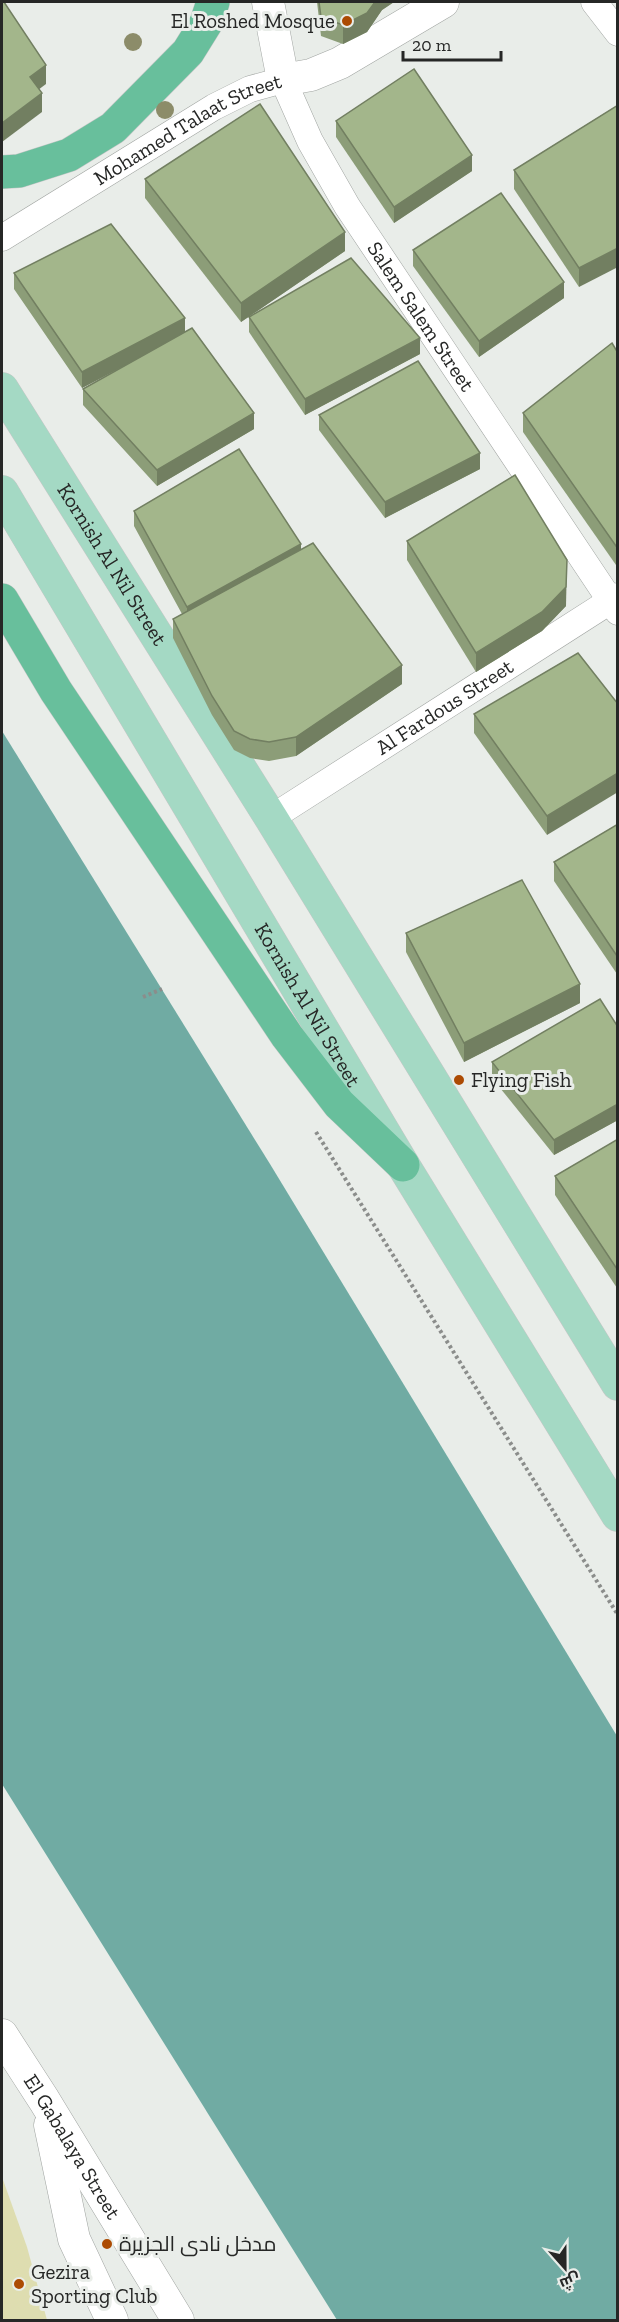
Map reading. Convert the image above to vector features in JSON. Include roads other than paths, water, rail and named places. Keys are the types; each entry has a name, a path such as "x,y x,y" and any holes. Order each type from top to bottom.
{"highway":[{"path":"2,172 19,171 69,155 113,129 188,52 206,23 213,2"},
{"path":"2,600 56,691 288,1036 339,1104 403,1165"}],"main road":[{"name":"Kornish Al Nil Street","path":"2,389 271,818 618,1384"},
{"name":"Kornish Al Nil Street","path":"2,492 403,1165 618,1515"}],"street":[{"name":"Salem Salem Street","path":"268,2 283,80 310,141 347,206 615,602"},
{"name":"Mohamed Talaat Street","path":"2,238 214,107 250,89 311,75 340,63 443,2"},
{"path":"594,2 618,33"},
{"name":"Al Fardous Street","path":"271,818 615,602"},
{"name":"El Gabalaya Street","path":"2,2035 178,2320"},
{"path":"44,2100 74,2239 112,2320"}],"water":[{"path":"2,731 270,1164 617,1736 617,2320 337,2320 2,1784"}],"place":[{"name":"El Roshed Mosque","path":"347,21"},
{"name":"Flying Fish","path":"459,1080"},
{"name":"مدخل نادى الجزيرة","path":"107,2244"},
{"name":"Gezira Sporting Club","path":"19,2284"}]}
